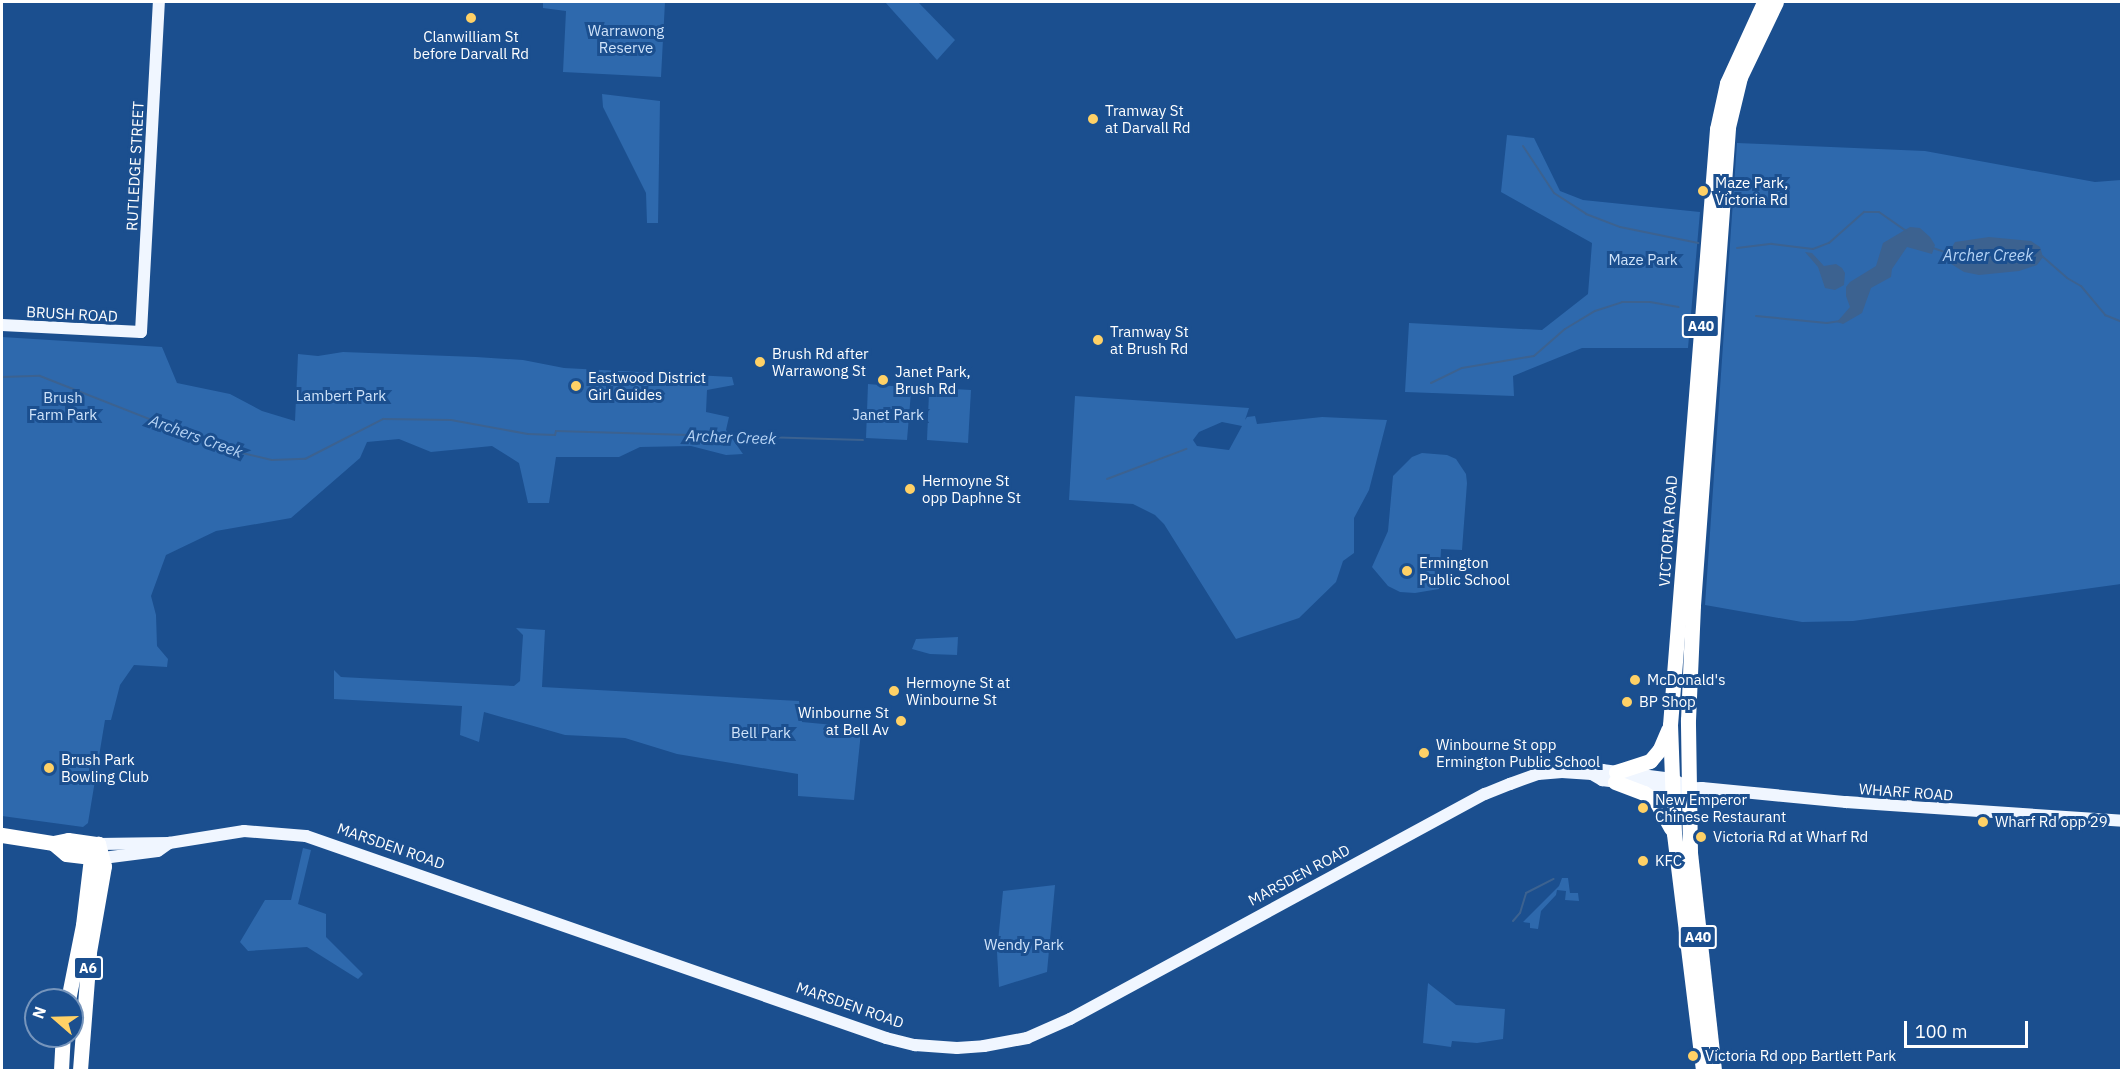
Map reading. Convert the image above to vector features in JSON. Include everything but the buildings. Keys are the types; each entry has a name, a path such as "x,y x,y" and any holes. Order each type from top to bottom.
{"highway":[{"name":"VICTORIA ROAD","path":"1703,1071 1674,833 1670,725 1717,129 1727,83 1764,2"},
{"name":"VICTORIA ROAD","path":"1714,1071 1694,900 1688,787 1688,687 1727,136 1740,77 1776,2"},
{"path":"1616,777 1650,761 1660,749 1670,725"},
{"path":"1616,777 1656,801 1674,833"},
{"name":"MARSDEN ROAD","path":"2,835 53,843 66,854 97,853"},
{"name":"A6","path":"70,988 97,853"},
{"name":"A6","path":"80,1071 89,952 104,866 97,853"},
{"path":"61,1071 62,1048"}],"main road":[{"name":"RUTLEDGE STREET","path":"141,332 159,2"},
{"name":"BRUSH ROAD","path":"2,325 141,332"},
{"name":"MARSDEN ROAD","path":"97,853 158,851 169,843 244,831 306,836 886,1038 937,1048 969,1048 1027,1038 1070,1019 1497,789 1538,774 1592,774 1602,780 1616,777 1688,787"},
{"name":"WHARF ROAD","path":"1688,787 1846,802 2121,821"}],"green space":[{"name":"Warrawong Reserve","path":"543,2 665,2 661,77 563,72 566,11 543,8"},
{"path":"885,2 918,2 955,40 937,60"},
{"path":"602,94 660,101 658,223 647,223 646,193 603,107"},
{"name":"Maze Park","path":"1507,135 1534,138 1560,191 1583,200 1700,212 1688,348 1582,348 1513,376 1514,396 1405,392 1409,323 1542,330 1588,294 1592,243 1501,192"},
{"path":"1737,143 1925,151 2095,182 2121,180 2121,584 1853,621 1802,622 1705,605"},
{"path":"2,337 162,347 177,383 230,394 262,411 295,421 298,354 318,356 343,352 476,357 523,360 564,368 732,377 734,385 707,390 706,412 729,417 726,430 743,454 726,455 691,446 640,447 619,457 556,457 549,503 528,503 519,463 492,446 431,452 399,439 367,442 360,458 291,518 216,531 166,555 151,596 156,615 157,646 168,659 167,667 134,665 120,685 111,720 105,720 88,823 83,827 2,816"},
{"name":"Janet Park","path":"868,384 904,387 911,392 907,440 866,438"},
{"path":"936,388 971,390 968,443 927,440 929,393"},
{"path":"1075,396 1249,408 1245,420 1247,417 1255,416 1257,424 1322,417 1387,420 1369,490 1354,518 1354,553 1343,561 1336,582 1299,618 1236,639 1164,524 1155,515 1133,504 1069,500","holes":["1222,422 1242,426 1229,450 1197,446 1193,440 1199,432"]},
{"path":"1422,453 1447,455 1456,459 1466,474 1462,550 1441,549 1439,589 1415,593 1400,592 1388,586 1372,567 1388,531 1393,476 1412,457"},
{"name":"Bell Park","path":"516,628 545,630 542,687 799,701 802,722 855,727 861,732 854,800 798,796 798,774 677,754 625,738 565,735 484,712 479,742 460,735 462,706 334,699 334,670 341,677 514,686 520,681 523,635"},
{"path":"958,637 957,655 930,654 912,649 916,639"},
{"path":"303,848 311,850 298,904 326,914 326,937 363,974 358,979 307,947 248,951 240,942 265,900 291,900"},
{"path":"1562,878 1568,878 1570,893 1578,893 1579,901 1565,900 1566,891 1557,890 1556,895 1541,911 1538,929 1530,928 1530,923 1523,922 1559,886"},
{"name":"Wendy Park","path":"1055,885 1047,972 999,987 997,952 1003,891"},
{"path":"1428,983 1456,1005 1505,1009 1503,1039 1477,1043 1452,1041 1451,1047 1423,1043"}],"water":[{"name":"Archer Creek","path":"1910,227 1920,228 1930,237 1935,245 1932,254 1907,247 1892,269 1891,277 1871,288 1862,313 1843,324 1837,322 1850,307 1846,287 1850,282 1876,266 1883,243"},
{"name":"Archer Creek","path":"1989,237 2031,241 2040,247 2043,257 2037,265 2019,271 1979,275 1964,272 1948,262 1948,254 1955,242"},
{"path":"1805,252 1812,253 1824,266 1836,264 1842,268 1845,273 1844,285 1835,290 1825,288 1818,267"}],"waterway":[{"name":"Archer Creek","path":"1523,146 1554,193 1586,214 1620,227 1698,243"},
{"name":"Archer Creek","path":"1737,248 1772,244 1813,249 1829,243 1864,212 1879,212 1906,231"},
{"name":"Archer Creek","path":"1933,248 1950,254"},
{"name":"Archer Creek","path":"2042,256 2067,278 2081,286 2105,315 2122,322"},
{"name":"Archer Creek","path":"1431,383 1462,368 1534,356 1565,329 1595,311 1622,302 1650,302 1679,307"},
{"name":"Archer Creek","path":"1756,316 1827,323 1840,321"},
{"name":"Archers Creek","path":"2,377 40,376 225,449 272,460 305,459 383,419 451,420 528,434 555,435 556,431 863,440"},
{"name":"Archer Creek","path":"1107,479 1186,449"},
{"path":"1513,921 1520,913 1526,893 1554,879"}],"place":[{"name":"Clanwilliam St before Darvall Rd","path":"471,18"},
{"name":"Tramway St at Darvall Rd","path":"1093,119"},
{"name":"Maze Park, Victoria Rd","path":"1703,191"},
{"name":"Tramway St at Brush Rd","path":"1098,340"},
{"name":"Brush Rd after Warrawong St","path":"760,362"},
{"name":"Janet Park, Brush Rd","path":"883,380"},
{"name":"Eastwood District Girl Guides","path":"576,386"},
{"name":"Hermoyne St opp Daphne St","path":"910,489"},
{"name":"Ermington Public School","path":"1407,571"},
{"name":"McDonald's","path":"1635,680"},
{"name":"Hermoyne St at Winbourne St","path":"894,691"},
{"name":"BP Shop","path":"1627,702"},
{"name":"Winbourne St at Bell Av","path":"901,721"},
{"name":"Winbourne St opp Ermington Public School","path":"1424,753"},
{"name":"Brush Park Bowling Club","path":"49,768"},
{"name":"New Emperor Chinese Restaurant","path":"1643,808"},
{"name":"Wharf Rd opp 29","path":"1983,822"},
{"name":"Victoria Rd at Wharf Rd","path":"1701,837"},
{"name":"KFC","path":"1643,861"},
{"name":"Victoria Rd opp Bartlett Park","path":"1693,1056"}],"park label":[{"name":"Lambert Park","path":"341,396"},
{"name":"Brush Farm Park","path":"63,406"}]}
